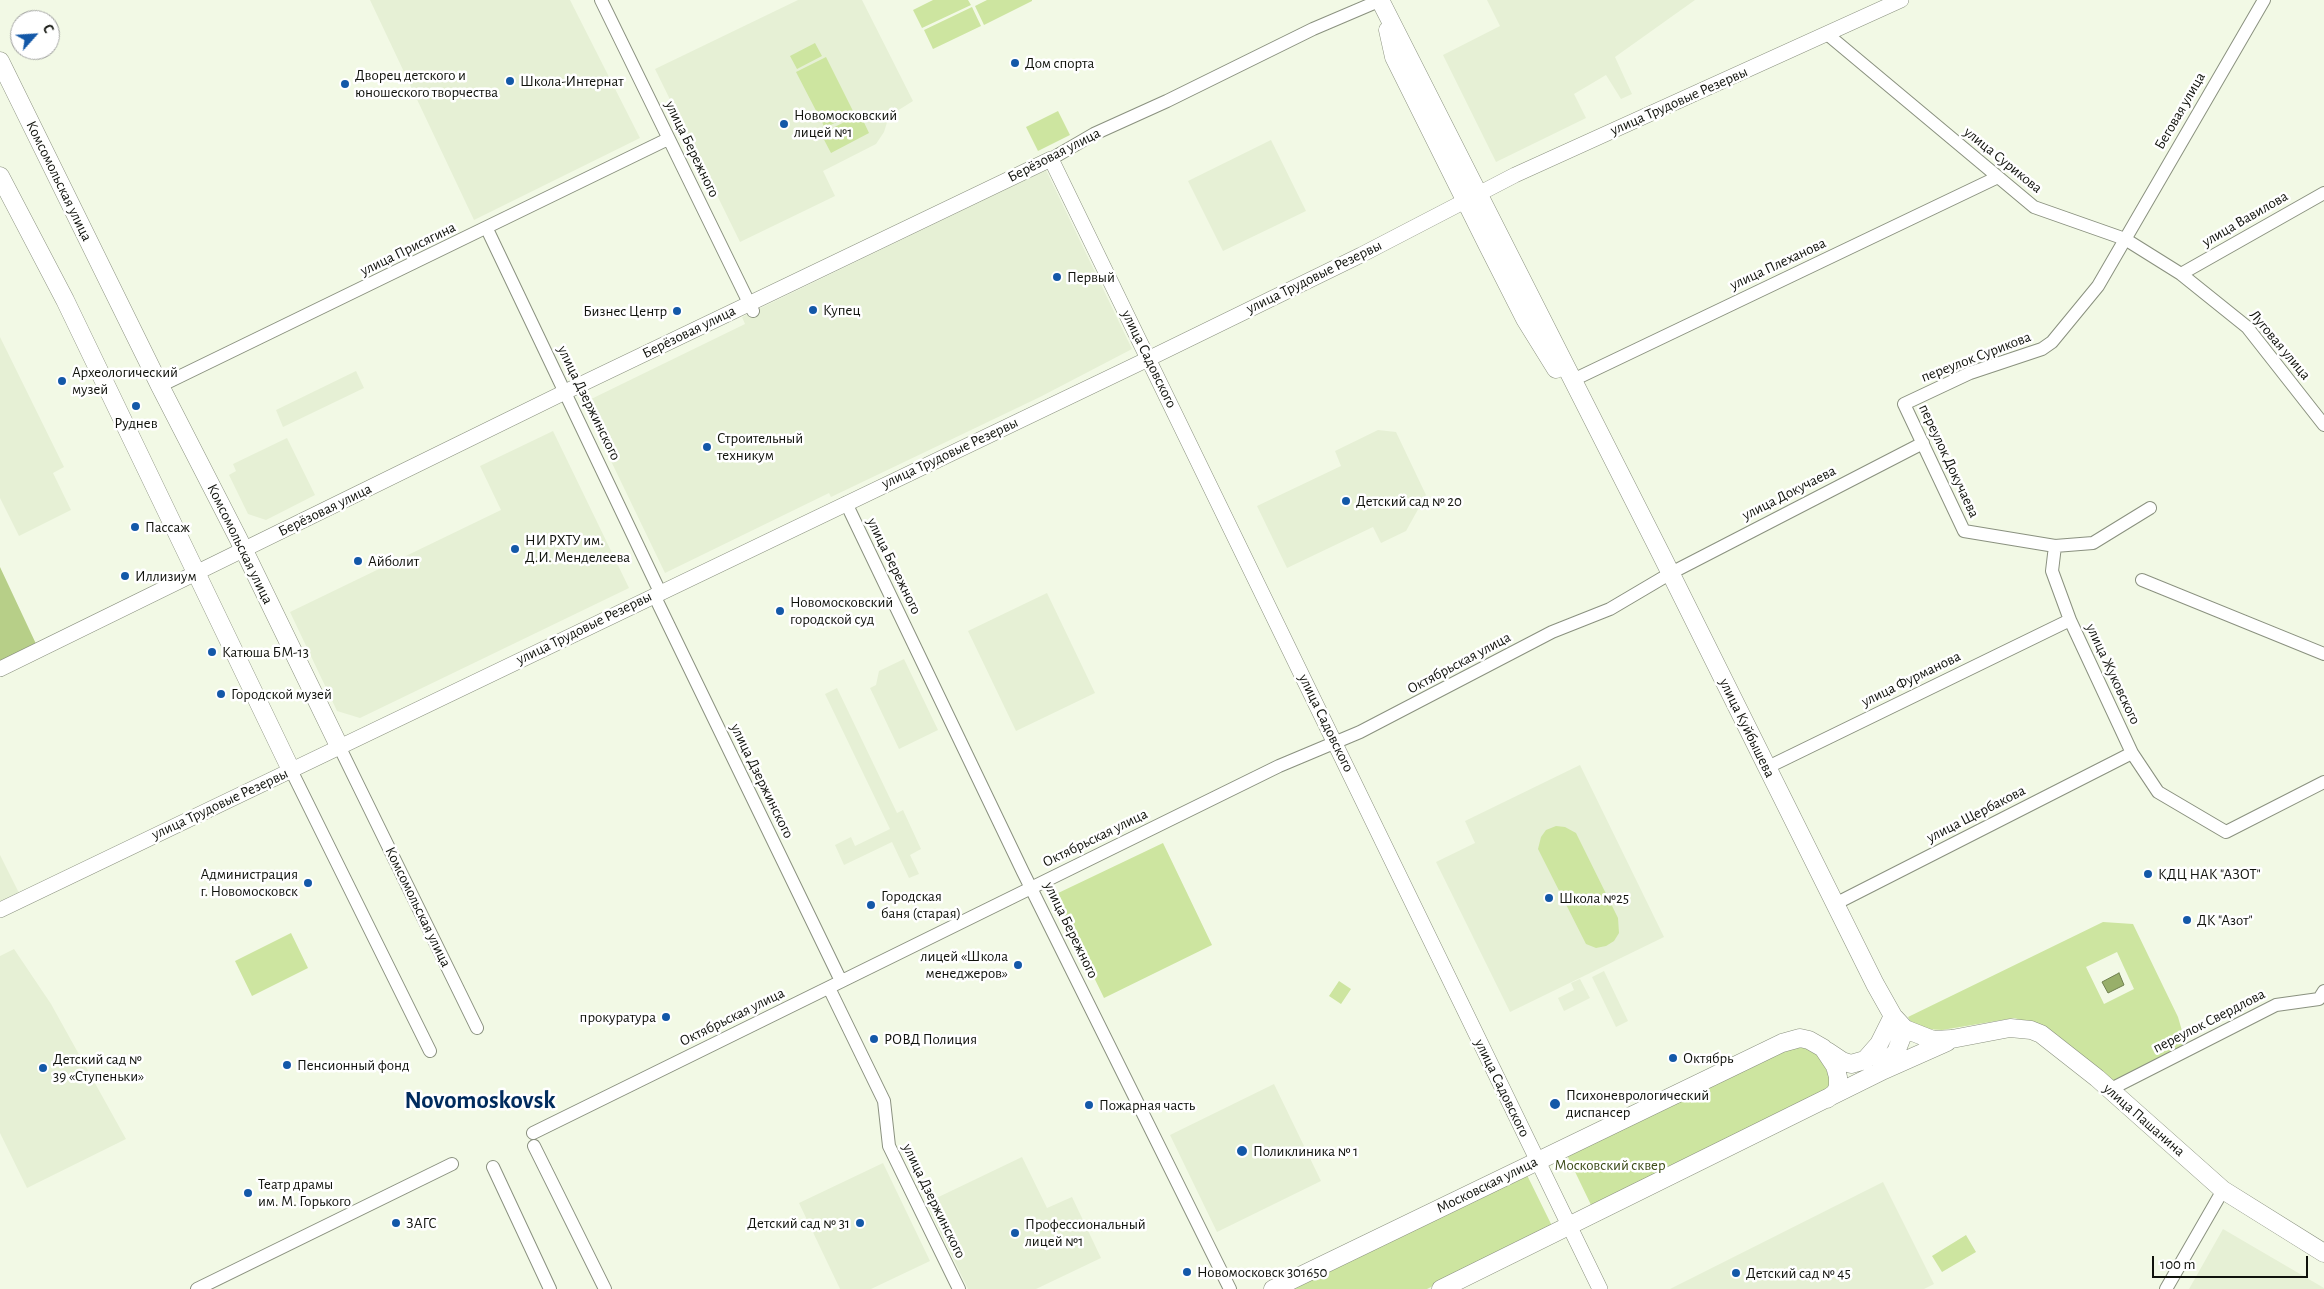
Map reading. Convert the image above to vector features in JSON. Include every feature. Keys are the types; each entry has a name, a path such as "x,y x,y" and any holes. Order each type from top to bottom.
{"main road":[{"path":"1381,0 1394,56 1472,197 1525,320 1596,426"},
{"name":"Комсомольская улица","path":"0,61 160,386 244,550 339,746"},
{"path":"0,176 65,300 291,770"},
{"name":"улица Куйбышева","path":"1472,197 1573,380 1766,768 1893,1016 1906,1029 1926,1039 1952,1039"},
{"name":"Московская улица","path":"1273,1289 1782,1043 1800,1038 1809,1040 1842,1061 1851,1064 1865,1060 1879,1044 1893,1016"},
{"name":"улица Пашанина","path":"1952,1039 2010,1028 2031,1030 2051,1040 2223,1190 2324,1253"},
{"path":"1874,1075 1896,1052 1906,1029"},
{"path":"1441,1289 1827,1100 1874,1075 1952,1039"},
{"path":"1823,1048 1835,1066 1838,1077 1835,1093 1827,1100"}],"street":[{"name":"улица Бережного","path":"601,0 751,307"},
{"name":"Берёзовая улица","path":"0,669 565,392 751,307 1051,159 1094,134 1167,101 1313,29 1381,0"},
{"name":"улица Трудовые Резервы","path":"0,910 1361,255 1472,197 1901,0"},
{"name":"Беговая улица","path":"2125,239 2264,0"},
{"name":"улица Сурикова","path":"1827,34 2034,207 2125,239 2181,274"},
{"name":"улица Присягина","path":"160,386 487,229 668,139"},
{"name":"улица Садовского","path":"1051,159 1600,1289"},
{"name":"улица Плеханова","path":"1573,380 1998,177"},
{"name":"улица Вавилова","path":"2181,274 2324,193"},
{"name":"улица Дзержинского","path":"487,229 841,981"},
{"name":"переулок Сурикова","path":"1904,404 1970,373 2047,346 2098,286 2125,239"},
{"name":"Луговая улица","path":"2181,274 2247,327 2324,425"},
{"name":"переулок Докучаева","path":"1904,404 1964,531 2055,546"},
{"name":"улица Докучаева","path":"1670,573 1922,443"},
{"name":"улица Бережного","path":"846,503 1032,888 1230,1289"},
{"path":"2055,546 2093,543 2150,508"},
{"name":"улица Жуковского","path":"2055,546 2052,571 2070,620 2132,753 2158,792 2226,832 2324,782"},
{"name":"Октябрьская улица","path":"533,1133 1279,766 1376,724 1552,632 1610,609 1670,573"},
{"path":"2142,580 2324,654"},
{"name":"улица Фурманова","path":"1766,768 2070,620"},
{"name":"Комсомольская улица","path":"339,746 477,1028"},
{"name":"улица Щербакова","path":"1835,904 2132,753"},
{"path":"291,770 430,1051"},
{"name":"улица Дзержинского","path":"828,988 884,1101 889,1146 959,1289"},
{"name":"переулок Свердлова","path":"2109,1090 2276,1005 2319,998 2324,991"},
{"path":"534,1146 605,1289"},
{"path":"197,1289 452,1164"},
{"path":"492,1167 550,1289"},
{"path":"2166,1289 2223,1190"}],"shaded area":[{"name":"Школа-Интернат","path":"370,0 570,0 640,138 474,220"},
{"name":"Новомосковский лицей №1","path":"798,0 862,0 913,101 889,116 884,132 876,144 823,171 835,196 740,242 655,69"},
{"path":"1487,0 1695,0 1615,57 1632,94 1621,99 1606,75 1574,94 1586,118 1496,162 1443,55 1500,26"},
{"path":"1271,140 1306,211 1223,251 1188,181"},
{"path":"1046,170 1132,349 1040,397 831,497 829,493 665,573 583,403 745,324 742,317"},
{"path":"0,337 64,467 53,473 71,510 19,536 0,498"},
{"path":"356,371 364,388 283,427 276,410"},
{"name":"Детский сад № 20","path":"1378,430 1396,432 1426,495 1406,531 1381,543 1373,527 1287,568 1257,506 1341,466 1335,451"},
{"name":"НИ РХТУ им. Д.И. Менделеева","path":"553,431 629,588 360,718 337,711 290,612 501,510 480,466"},
{"path":"287,438 315,495 266,520 248,514 229,475 236,471 233,464"},
{"path":"0,567 37,646 0,664"},
{"path":"1047,593 1095,693 1016,731 968,631"},
{"path":"904,659 938,730 899,749 870,688 876,685 879,671"},
{"path":"837,688 897,813 903,810 921,849 910,855 919,874 909,878 892,842 844,865 835,845 851,837 855,846 890,829 825,694"},
{"name":"Школа №25","path":"1580,765 1664,937 1510,1012 1436,862 1475,843 1465,821"},
{"path":"0,855 20,895 0,904"},
{"name":"Детский сад № 39 «Ступеньки»","path":"14,949 51,1004 126,1139 27,1188 0,1133 0,956"},
{"path":"1604,971 1628,1021 1616,1027 1592,977"},
{"path":"2119,973 2124,985 2108,993 2102,982"},
{"path":"1580,979 1590,998 1564,1011 1558,998 1574,990 1571,983"},
{"name":"Поликлиника № 1","path":"1274,1084 1321,1181 1217,1232 1170,1135"},
{"name":"Профессиональный лицей №1","path":"1022,1157 1047,1208 1072,1197 1101,1258 1036,1289 968,1289 926,1203"},
{"name":"Детский сад № 31","path":"883,1163 930,1261 871,1289 840,1289 799,1203"},
{"path":"1883,1182 1934,1284 1924,1289 1670,1289"},
{"path":"2223,1229 2324,1288 2324,1289 2189,1289"}],"green space":[{"path":"933,0 968,0 971,5 922,28 913,10"},
{"path":"987,0 1032,1 984,25 975,6"},
{"path":"972,7 981,26 933,49 924,30"},
{"path":"815,43 822,56 797,69 790,56"},
{"path":"826,57 854,113 825,128 796,72"},
{"path":"1058,111 1070,135 1038,151 1026,127"},
{"path":"860,114 869,133 831,153 821,134"},
{"path":"1556,826 1565,827 1576,833 1618,918 1619,933 1614,941 1606,946 1596,948 1586,944 1538,849 1541,837 1546,830"},
{"path":"1163,843 1212,945 1104,998 1054,895"},
{"path":"2103,922 2133,924 2178,1017 2187,1048 2114,1084 2036,1024 2014,1018 1942,1030 1926,1029 1911,1022 1908,1017","holes":["2117,952 2134,989 2104,1004 2086,967"]},
{"path":"291,933 308,968 252,996 235,961"},
{"path":"1339,981 1351,989 1341,1004 1329,996"},
{"name":"Московский сквер","path":"1794,1043 1816,1048 1833,1084 1827,1092 1592,1207 1566,1153"},
{"name":"Московский сквер","path":"1526,1173 1553,1228 1427,1289 1290,1289"},
{"path":"1966,1235 1976,1252 1942,1272 1932,1256"}],"place":[{"name":"Дом спорта","path":"1015,63"},
{"name":"Школа-Интернат","path":"510,81"},
{"name":"Дворец детского и юношеского творчества","path":"345,84"},
{"name":"Новомосковский лицей №1","path":"784,124"},
{"name":"Первый","path":"1057,277"},
{"name":"Купец","path":"813,310"},
{"name":"Бизнес Центр","path":"677,311"},
{"name":"Археологический музей","path":"62,381"},
{"name":"Руднев","path":"136,406"},
{"name":"Строительный техникум","path":"707,447"},
{"name":"Детский сад № 20","path":"1346,501"},
{"name":"Пассаж","path":"135,527"},
{"name":"НИ РХТУ им. Д.И. Менделеева","path":"515,549"},
{"name":"Айболит","path":"358,561"},
{"name":"Иллизиум","path":"125,576"},
{"name":"Новомосковский городской суд","path":"780,611"},
{"name":"Катюша БМ-13","path":"212,652"},
{"name":"Городской музей","path":"221,694"},
{"name":"КДЦ НАК \"АЗОТ\"","path":"2148,874"},
{"name":"Администрация г. Новомосковск","path":"308,883"},
{"name":"Школа №25","path":"1549,898"},
{"name":"Городская баня (старая)","path":"871,905"},
{"name":"ДК \"Азот\"","path":"2187,920"},
{"name":"лицей «Школа менеджеров»","path":"1018,965"},
{"name":"прокуратура","path":"666,1017"},
{"name":"РОВД Полиция","path":"874,1039"},
{"name":"Октябрь","path":"1673,1058"},
{"name":"Пенсионный фонд","path":"287,1065"},
{"name":"Детский сад № 39 «Ступеньки»","path":"43,1068"},
{"name":"Психоневрологический диспансер","path":"1555,1104"},
{"name":"Пожарная часть","path":"1089,1105"},
{"name":"Поликлиника № 1","path":"1242,1151"},
{"name":"Театр драмы им. М. Горького","path":"248,1193"},
{"name":"ЗАГС","path":"396,1223"},
{"name":"Детский сад № 31","path":"860,1223"},
{"name":"Профессиональный лицей №1","path":"1015,1233"},
{"name":"Новомосковск 301650","path":"1187,1272"},
{"name":"Детский сад № 45","path":"1736,1273"}],"district":[{"name":"Novomoskovsk","path":"480,1100"}]}
